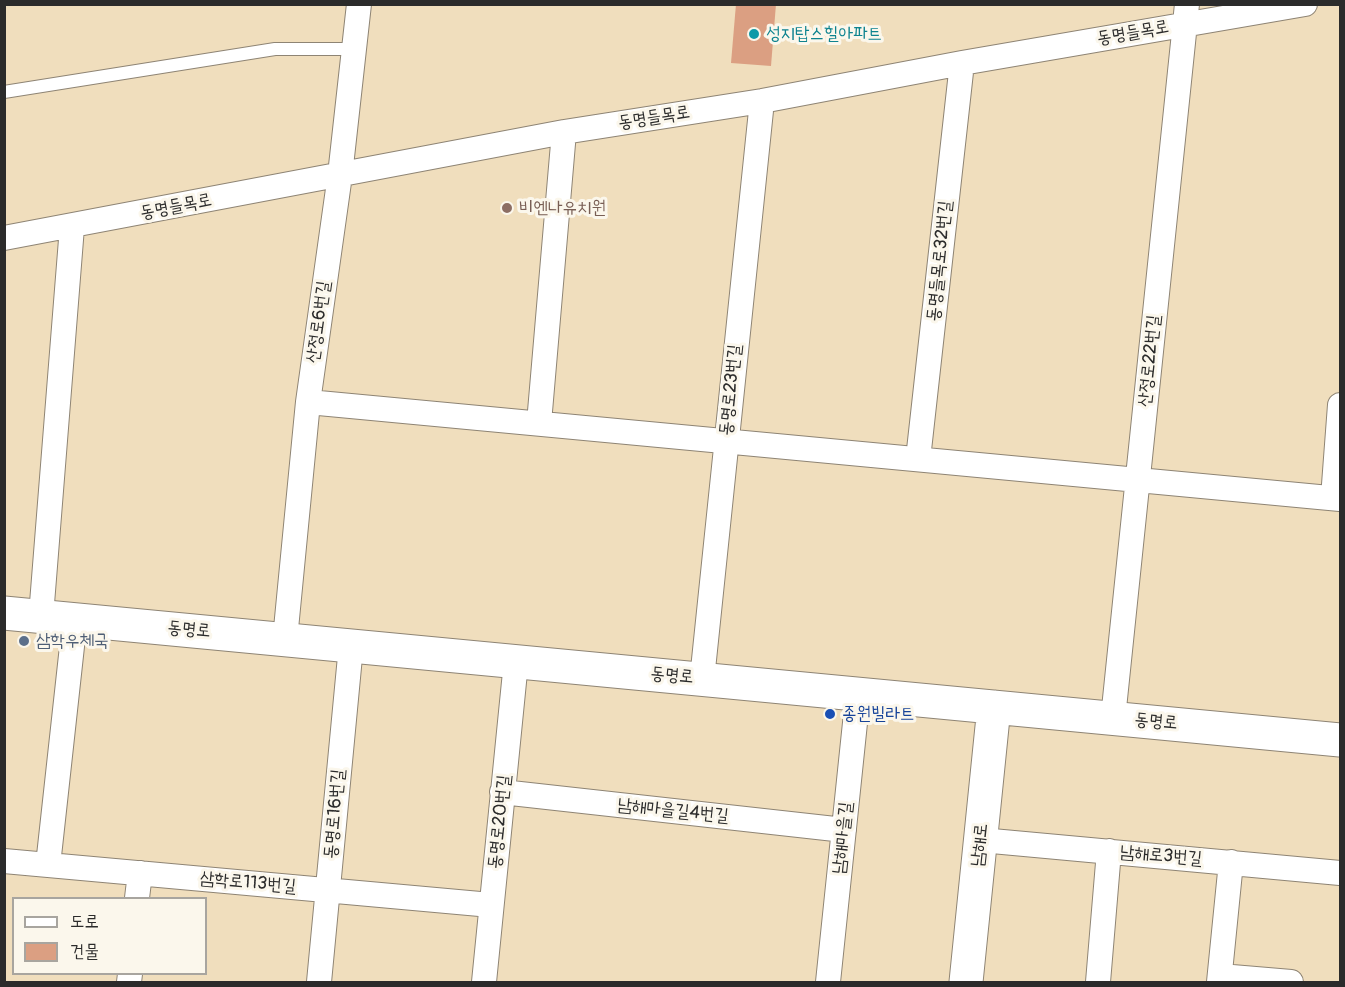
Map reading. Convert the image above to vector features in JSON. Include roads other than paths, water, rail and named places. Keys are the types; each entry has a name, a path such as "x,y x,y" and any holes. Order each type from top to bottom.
{"street":[{"name":"산정로6번길","path":"285,639 308,402 340,176 359,4"},
{"name":"동명들목로","path":"4,238 72,227 564,132 762,101 962,63 1186,14 1305,4"},
{"name":"산정로22번길","path":"1113,718 1186,14"},
{"name":"동명들목로32번길","path":"918,459 962,63"},
{"name":"동명로23번길","path":"702,679 762,101"},
{"path":"539,423 564,132"},
{"path":"40,616 72,227"},
{"path":"308,402 1337,499 1341,405"},
{"name":"동명로","path":"4,613 1341,740"},
{"path":"48,865 75,619"},
{"name":"동명로16번길","path":"319,982 351,646"},
{"name":"동명로20번길","path":"484,982 516,662"},
{"name":"남해마을길","path":"828,982 858,694"},
{"name":"남해로","path":"966,982 994,707"},
{"name":"남해마을길4번길","path":"502,792 844,830"},
{"name":"남해로3번길","path":"981,840 1341,873"},
{"path":"1098,982 1109,852"},
{"name":"삼학로113번길","path":"4,861 491,905"},
{"path":"1230,862 1220,979 1291,982"},
{"path":"138,897 140,873"}],"lane":[{"path":"4,92 275,49 354,49"}],"place":[{"name":"성지탑스힐아파트","path":"754,34"},
{"name":"비엔나유치원","path":"507,208"},
{"name":"삼학우체국","path":"24,641"},
{"name":"종원빌라트","path":"830,714"}]}
